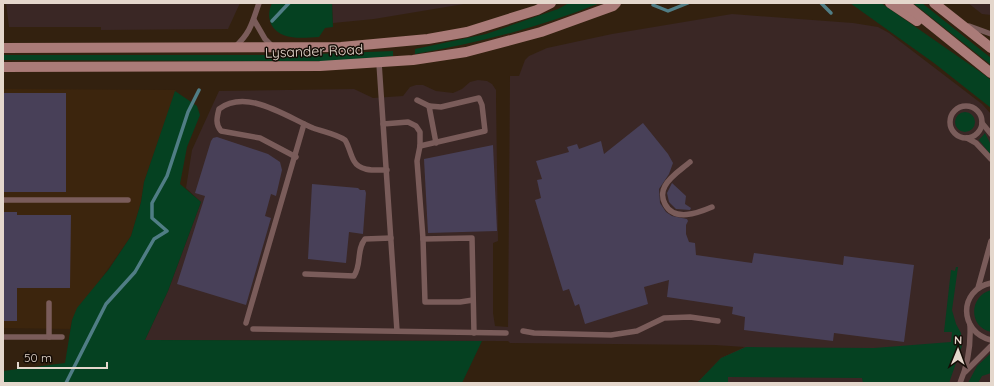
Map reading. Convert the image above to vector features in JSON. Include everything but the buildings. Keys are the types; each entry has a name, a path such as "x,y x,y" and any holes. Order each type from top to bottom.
{"street":[{"name":"Lysander Road","path":"3,48 341,48 428,39 467,32 537,10 550,3"},
{"path":"890,3 978,62"},
{"path":"904,3 991,73"},
{"path":"934,3 991,48"},
{"name":"Lysander Road","path":"3,67 320,66 379,63 466,52 541,32 617,4"}],"lane":[{"path":"233,49 248,34 259,3"},
{"path":"254,20 265,39 274,48"},
{"path":"958,22 991,34"},
{"path":"379,63 397,331"},
{"path":"417,100 429,106 441,107 467,102 477,97 482,105 485,131 420,146"},
{"path":"296,157 260,138 221,131 216,120 219,109 227,103 243,102 275,109 304,124 345,140 354,162 359,166 371,170 387,170"},
{"path":"991,134 982,123 980,114 974,107 964,105 955,110 950,119 951,129 958,136 967,138 976,143 991,159"},
{"path":"429,106 436,143"},
{"path":"383,124 408,122 416,126 420,132 420,146 417,161 423,239 425,302 460,302 474,300"},
{"path":"967,138 976,135 982,123"},
{"path":"246,323 296,157 304,124"},
{"path":"690,162 665,186 663,200 672,212 680,215 693,214 712,207"},
{"path":"3,200 128,200"},
{"path":"305,274 354,276 359,269 359,246 365,239 391,238"},
{"path":"423,239 472,238 474,332"},
{"path":"978,288 991,241"},
{"path":"988,255 991,262"},
{"path":"960,383 965,372 971,344 970,325 966,312 968,303 972,294 978,288 991,282"},
{"path":"49,303 49,337"},
{"path":"523,331 534,333 611,335 637,331 664,318 690,317 718,321"},
{"path":"970,325 979,335 991,340"},
{"path":"253,329 506,333"},
{"path":"3,337 62,337"},
{"path":"965,372 991,346"}],"shaded area":[{"path":"6,3 240,3 228,29 101,30 101,27 9,27"},
{"path":"332,3 470,3 374,19 333,23"},
{"path":"968,3 991,3 991,15 982,14"},
{"path":"732,14 853,23 878,27 889,33 982,104 991,114 991,383 697,383 721,358 745,347 715,345 510,343 508,341 145,340 168,291 201,202 186,188 192,150 219,91 354,89 373,98 403,96 410,87 416,85 423,85 436,91 453,93 462,89 470,82 478,80 487,81 492,84 496,90 498,241 493,243 493,313 495,326 508,327 510,76 519,76 525,60 529,56 547,48 612,34"},
{"path":"3,89 176,90 144,182 141,202 131,236 72,320 70,329 3,328"}],"green space":[{"path":"272,3 332,3 333,27 325,28 319,37 299,38 286,36 275,29 271,24 269,13"},
{"path":"569,3 600,3 532,27 462,45 415,54 415,49 486,34 558,9"},
{"path":"850,3 881,3 979,71 991,80 991,108 934,63"},
{"path":"913,3 922,3 991,58 991,65"},
{"path":"393,51 393,56 332,61 3,60 3,55 293,55"},
{"path":"175,91 197,106 200,115 187,147 180,184 201,202 168,291 145,340 482,341 462,383 3,383 3,371 65,363 72,320 77,308 109,269 131,236 141,202 144,182"},
{"path":"961,112 969,112 975,118 975,126 969,132 961,132 955,126 955,118"},
{"path":"985,133 991,145 991,155 979,140"},
{"path":"956,267 958,267 952,310 956,324 961,333 962,346 949,383 863,383 862,378 728,377 728,383 697,383 721,358 746,347 874,348 951,342 952,332 944,332 951,270 955,271"},
{"path":"991,290 991,332 983,329 978,324 974,311 978,298"},
{"path":"991,353 991,373 982,376 978,383 968,383 977,366"}],"waterway":[{"path":"272,21 289,3"},
{"path":"653,5 668,11 688,3"},
{"path":"821,3 831,13"},
{"path":"66,383 106,304 135,272 154,239 167,231 152,218 152,203 167,176 188,112 199,90"}]}
